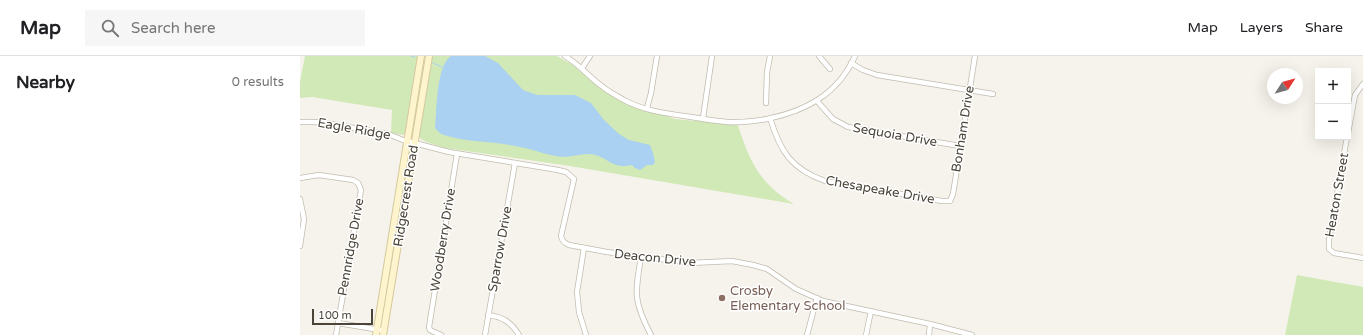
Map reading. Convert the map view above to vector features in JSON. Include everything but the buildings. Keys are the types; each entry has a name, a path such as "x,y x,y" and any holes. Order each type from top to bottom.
{"main road":[{"name":"Ridgecrest Road","path":"376,332 421,56"},
{"name":"Ridgecrest Road","path":"384,333 429,56"}],"street":[{"path":"566,56 582,68 602,87 625,100 667,114 730,122 756,121 770,118 799,110 817,101 837,83 852,63 855,56"},
{"path":"582,68 590,56"},
{"path":"647,108 658,56"},
{"path":"702,118 712,56"},
{"path":"766,103 767,72 770,56"},
{"path":"819,56 830,69"},
{"name":"Bonham Drive","path":"950,201 953,194 975,56"},
{"path":"852,63 863,70 877,75 993,94"},
{"name":"Heaton Street","path":"1351,113 1355,95 1363,84"},
{"name":"Sequoia Drive","path":"817,101 833,119 848,127 858,130 960,146"},
{"name":"Chesapeake Drive","path":"770,118 779,144 786,155 802,171 813,177 825,181 942,201 950,201"},
{"name":"Eagle Ridge","path":"300,122 339,125 388,134 408,141"},
{"name":"Heaton Street","path":"1345,140 1329,240 1329,249 1331,252 1363,258"},
{"name":"Deacon Drive","path":"408,141 457,154 558,170 571,175 574,179 561,236 562,240 569,245 641,257 691,263 732,261 753,265 767,269 796,289 823,301 930,324 972,335"},
{"name":"Woodberry Drive","path":"441,335 430,330 429,327 457,154"},
{"name":"Sparrow Drive","path":"485,335 515,163"},
{"name":"Pennridge Drive","path":"300,178 319,175 353,180 358,183 361,190 336,335"},
{"path":"300,199 304,219 300,246"},
{"path":"584,248 577,292 579,312 586,335"},
{"path":"641,257 636,295 640,314 651,335"},
{"path":"808,335 817,298"},
{"path":"866,335 872,311"},
{"path":"488,315 501,317 508,321 519,335"},
{"path":"338,323 384,333"},
{"path":"929,335 930,324"}],"green space":[{"path":"305,56 419,56 407,131 403,135 391,133 392,110 312,97 300,98 300,82"},
{"path":"431,56 557,56 573,65 600,88 634,106 675,119 738,125 752,161 764,180 782,196 794,204 570,166 445,148 427,142 418,136"},
{"path":"1297,275 1363,287 1363,335 1285,335"}],"water":[{"path":"451,56 485,56 498,63 523,90 537,95 575,95 591,103 604,120 619,134 629,140 650,145 655,162 653,165 647,165 640,170 632,165 619,166 595,155 582,154 562,157 511,145 453,138 441,134 435,128 438,89 442,69 446,61"}],"waterway":[{"path":"411,56 415,57"},
{"path":"433,63 442,67"}],"place":[{"name":"Crosby Elementary School","path":"722,298"}]}
